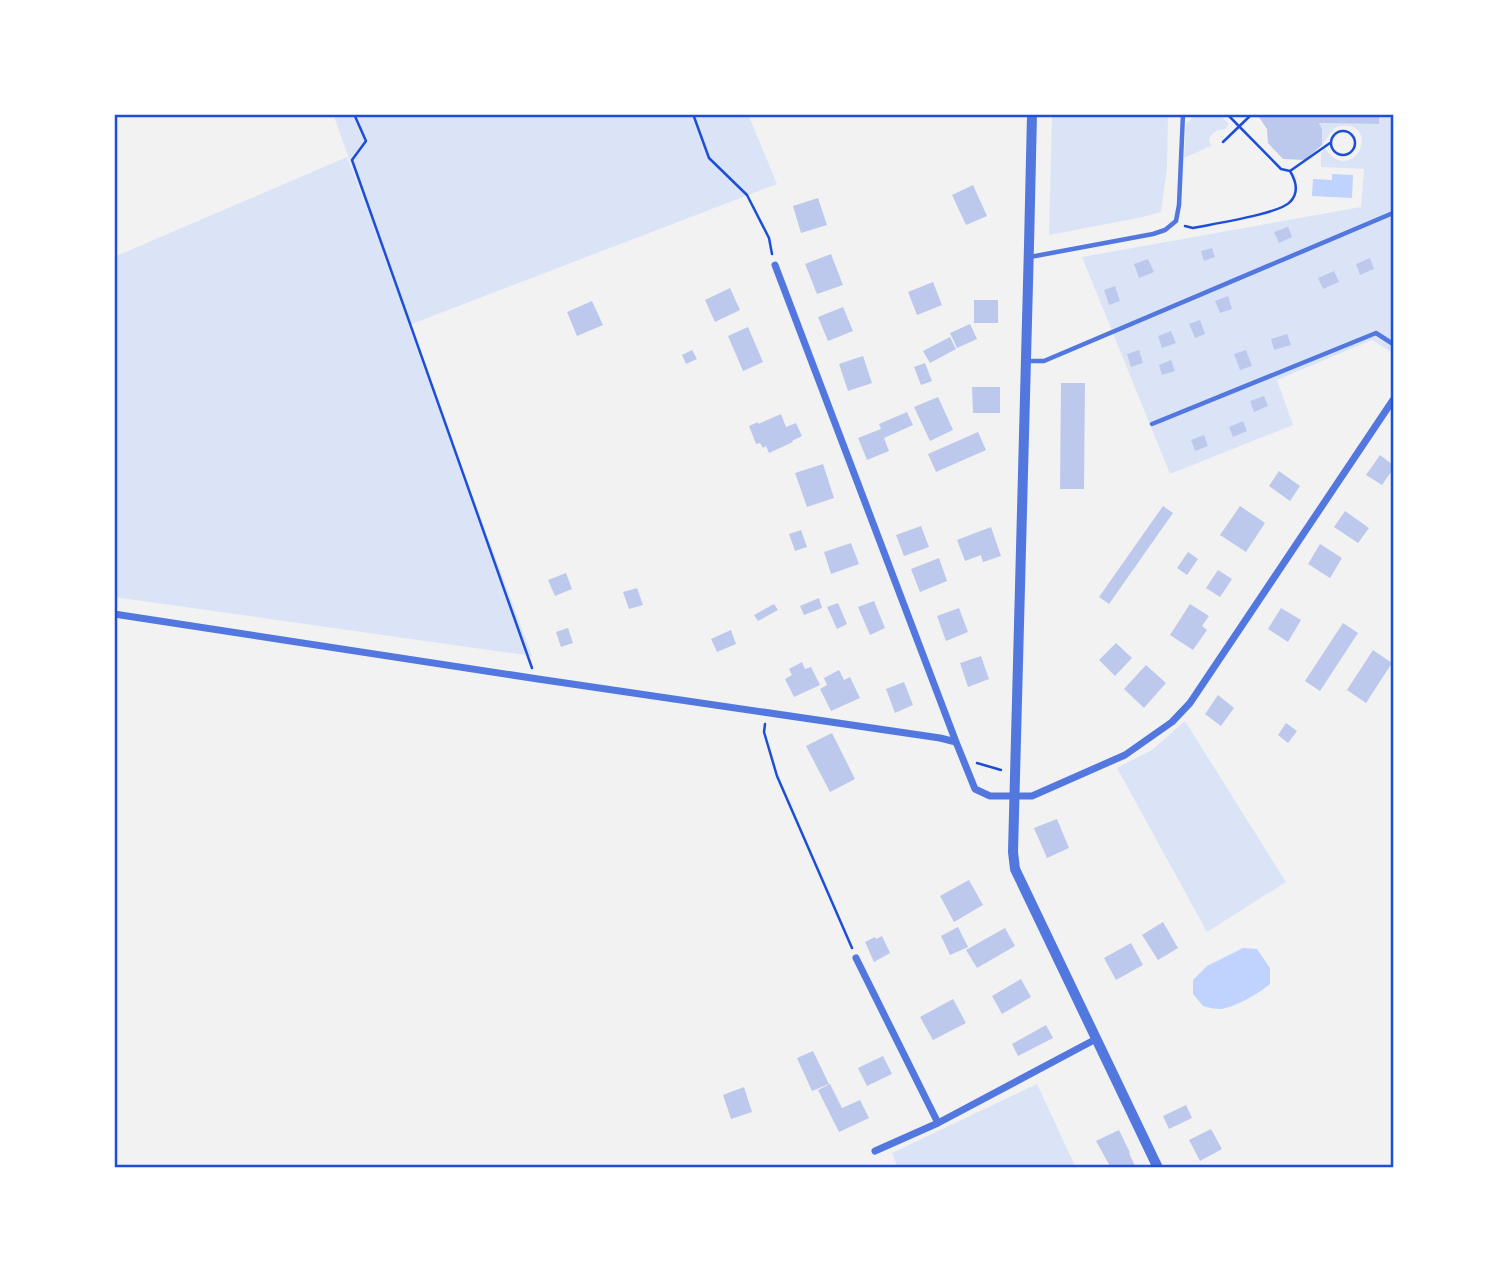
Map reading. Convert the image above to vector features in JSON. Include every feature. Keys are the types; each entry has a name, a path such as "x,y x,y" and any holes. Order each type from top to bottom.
{"street":[{"path":"1031,114 1014,796 1015,869 1158,1168"},
{"path":"775,265 965,765 975,789 990,796 1032,796 1125,755 1172,722 1190,703 1393,400"},
{"path":"114,614 956,741"},
{"path":"856,958 938,1123"},
{"path":"875,1151 938,1123 1096,1039"}],"lane":[{"path":"1029,257 1153,234 1165,230 1176,221 1183,114"},
{"path":"1026,361 1044,361 1393,213"},
{"path":"1152,424 1376,333 1393,344"}],"path":[{"path":"354,114 366,141 352,160 538,679"},
{"path":"694,114 709,158 747,195 769,238 775,265"},
{"path":"1227,114 1281,169 1290,171 1330,143 1337,132 1343,131 1353,136 1356,142 1353,151 1342,156 1332,150 1330,143"},
{"path":"1223,142 1252,114"},
{"path":"1176,221 1193,228 1279,211 1292,202 1296,191 1290,171"},
{"path":"767,711 764,732 778,776 856,958"},
{"path":"965,765 971,761 1008,772"}],"shaded area":[{"path":"333,114 748,114 777,184 409,325 532,656 114,597 114,257 347,157 369,214"},
{"path":"1052,114 1168,114 1167,169 1161,212 1049,235"},
{"path":"1379,114 1393,114 1393,353 1372,340 1277,380 1293,425 1170,474 1082,257 1361,207 1364,169 1321,167 1321,153 1325,149 1338,160 1352,159 1357,154 1362,142 1358,130 1351,126 1337,127 1322,145 1322,129 1319,123 1378,124"},
{"path":"1195,116 1222,117 1229,124 1212,135 1209,140 1211,146 1184,158 1186,123"},
{"path":"1185,721 1286,882 1207,932 1117,768 1152,750"},
{"path":"1037,1084 1076,1168 898,1168 892,1153"}],"water":[{"path":"1332,174 1353,175 1352,198 1312,196 1313,179 1332,180"},
{"path":"1243,948 1257,949 1270,968 1270,984 1232,1006 1220,1009 1203,1006 1193,994 1193,980 1207,966"}],"building":[{"path":"1257,114 1379,114 1379,124 1319,123 1322,129 1322,145 1305,160 1283,159 1268,143 1267,129"},
{"path":"973,185 987,216 966,225 952,195"},
{"path":"818,198 827,225 801,233 793,206"},
{"path":"1288,227 1292,237 1279,243 1274,232"},
{"path":"1212,248 1215,257 1204,261 1201,251"},
{"path":"831,254 843,285 817,294 805,264"},
{"path":"1370,258 1374,269 1360,275 1356,264"},
{"path":"1148,259 1154,272 1139,278 1134,264"},
{"path":"1334,271 1339,282 1323,289 1318,278"},
{"path":"933,282 942,305 917,315 908,292"},
{"path":"1115,286 1120,301 1109,305 1104,290"},
{"path":"730,288 740,310 715,322 705,300"},
{"path":"1228,296 1232,309 1220,313 1215,301"},
{"path":"974,300 998,300 998,323 974,323"},
{"path":"592,301 603,325 577,336 567,312"},
{"path":"843,307 853,331 828,341 818,317"},
{"path":"1200,320 1205,334 1195,338 1189,324"},
{"path":"970,324 977,339 957,348 950,333"},
{"path":"748,327 763,362 743,371 728,336"},
{"path":"1171,331 1176,343 1162,348 1158,336"},
{"path":"1287,334 1291,345 1274,350 1271,339"},
{"path":"950,337 956,349 930,363 923,351"},
{"path":"692,350 697,359 686,364 682,355"},
{"path":"1139,350 1143,363 1131,367 1127,354"},
{"path":"1246,350 1252,366 1240,370 1234,354"},
{"path":"863,356 872,383 848,391 839,364"},
{"path":"1171,360 1175,371 1162,375 1159,365"},
{"path":"925,363 932,381 921,385 914,367"},
{"path":"1061,383 1085,383 1084,489 1060,489"},
{"path":"972,387 1000,387 1000,413 973,413"},
{"path":"1264,396 1268,406 1254,412 1250,401"},
{"path":"938,397 953,430 930,441 914,407"},
{"path":"907,412 913,425 884,438 889,451 867,460 858,438 881,429 879,424"},
{"path":"781,414 786,427 796,423 802,436 769,453 766,446 763,448 760,443 756,444 749,426"},
{"path":"1243,421 1247,431 1233,437 1229,427"},
{"path":"978,432 986,450 936,472 928,454"},
{"path":"1204,435 1208,446 1195,451 1191,440"},
{"path":"1380,455 1393,465 1382,485 1366,475"},
{"path":"823,464 834,498 807,507 795,473"},
{"path":"1279,471 1300,486 1290,501 1269,486"},
{"path":"1163,506 1173,513 1109,604 1099,597"},
{"path":"1240,506 1265,523 1246,552 1220,535"},
{"path":"1345,511 1369,528 1358,543 1334,527"},
{"path":"921,526 929,547 904,556 896,535"},
{"path":"991,527 1001,556 983,562 981,555 965,561 957,540"},
{"path":"801,530 807,547 795,551 789,534"},
{"path":"851,543 859,564 831,574 824,552"},
{"path":"1320,544 1342,558 1330,578 1308,564"},
{"path":"1188,552 1198,559 1187,575 1177,568"},
{"path":"939,558 947,581 920,592 911,569"},
{"path":"1218,570 1232,579 1220,597 1206,588"},
{"path":"566,573 572,589 555,596 548,580"},
{"path":"637,588 643,605 629,609 623,592"},
{"path":"819,598 822,608 804,615 800,606"},
{"path":"874,601 885,628 870,635 858,607"},
{"path":"838,603 847,624 837,629 827,607"},
{"path":"774,604 778,610 758,621 754,615"},
{"path":"1190,604 1209,616 1202,626 1207,630 1193,650 1170,635"},
{"path":"959,608 968,632 946,641 937,616"},
{"path":"1281,608 1301,620 1288,642 1268,629"},
{"path":"1343,623 1358,633 1320,691 1305,681"},
{"path":"568,628 573,643 561,647 556,632"},
{"path":"731,630 736,644 717,652 711,639"},
{"path":"1116,643 1132,658 1115,676 1099,660"},
{"path":"1373,650 1392,663 1366,703 1347,690"},
{"path":"981,656 989,679 968,687 960,663"},
{"path":"802,662 805,669 811,667 820,685 794,697 785,679 792,675 789,669"},
{"path":"1146,665 1166,683 1144,708 1124,689"},
{"path":"839,670 844,680 850,677 860,698 831,711 820,689 827,685 824,678"},
{"path":"904,682 913,705 895,713 886,689"},
{"path":"1218,695 1234,708 1221,726 1205,714"},
{"path":"1286,723 1297,731 1288,743 1278,735"},
{"path":"832,733 855,779 830,792 806,746"},
{"path":"1057,819 1069,848 1047,858 1034,828"},
{"path":"969,880 983,905 954,922 940,896"},
{"path":"1163,922 1178,948 1158,960 1142,935"},
{"path":"958,927 968,947 950,955 941,936"},
{"path":"1005,928 1015,946 977,968 966,950"},
{"path":"882,936 890,953 874,962 865,942"},
{"path":"1131,943 1143,965 1116,980 1104,958"},
{"path":"1021,979 1031,997 1002,1014 992,996"},
{"path":"953,999 966,1023 933,1040 920,1017"},
{"path":"1046,1025 1053,1038 1018,1056 1012,1044"},
{"path":"813,1051 829,1084 812,1091 797,1058"},
{"path":"883,1056 892,1074 867,1086 858,1068"},
{"path":"830,1084 842,1108 860,1100 869,1118 839,1132 818,1090"},
{"path":"744,1087 752,1112 731,1119 723,1095"},
{"path":"1186,1105 1192,1118 1169,1129 1163,1116"},
{"path":"1211,1129 1222,1149 1200,1161 1189,1140"},
{"path":"1119,1130 1136,1168 1111,1168 1096,1141"}]}
